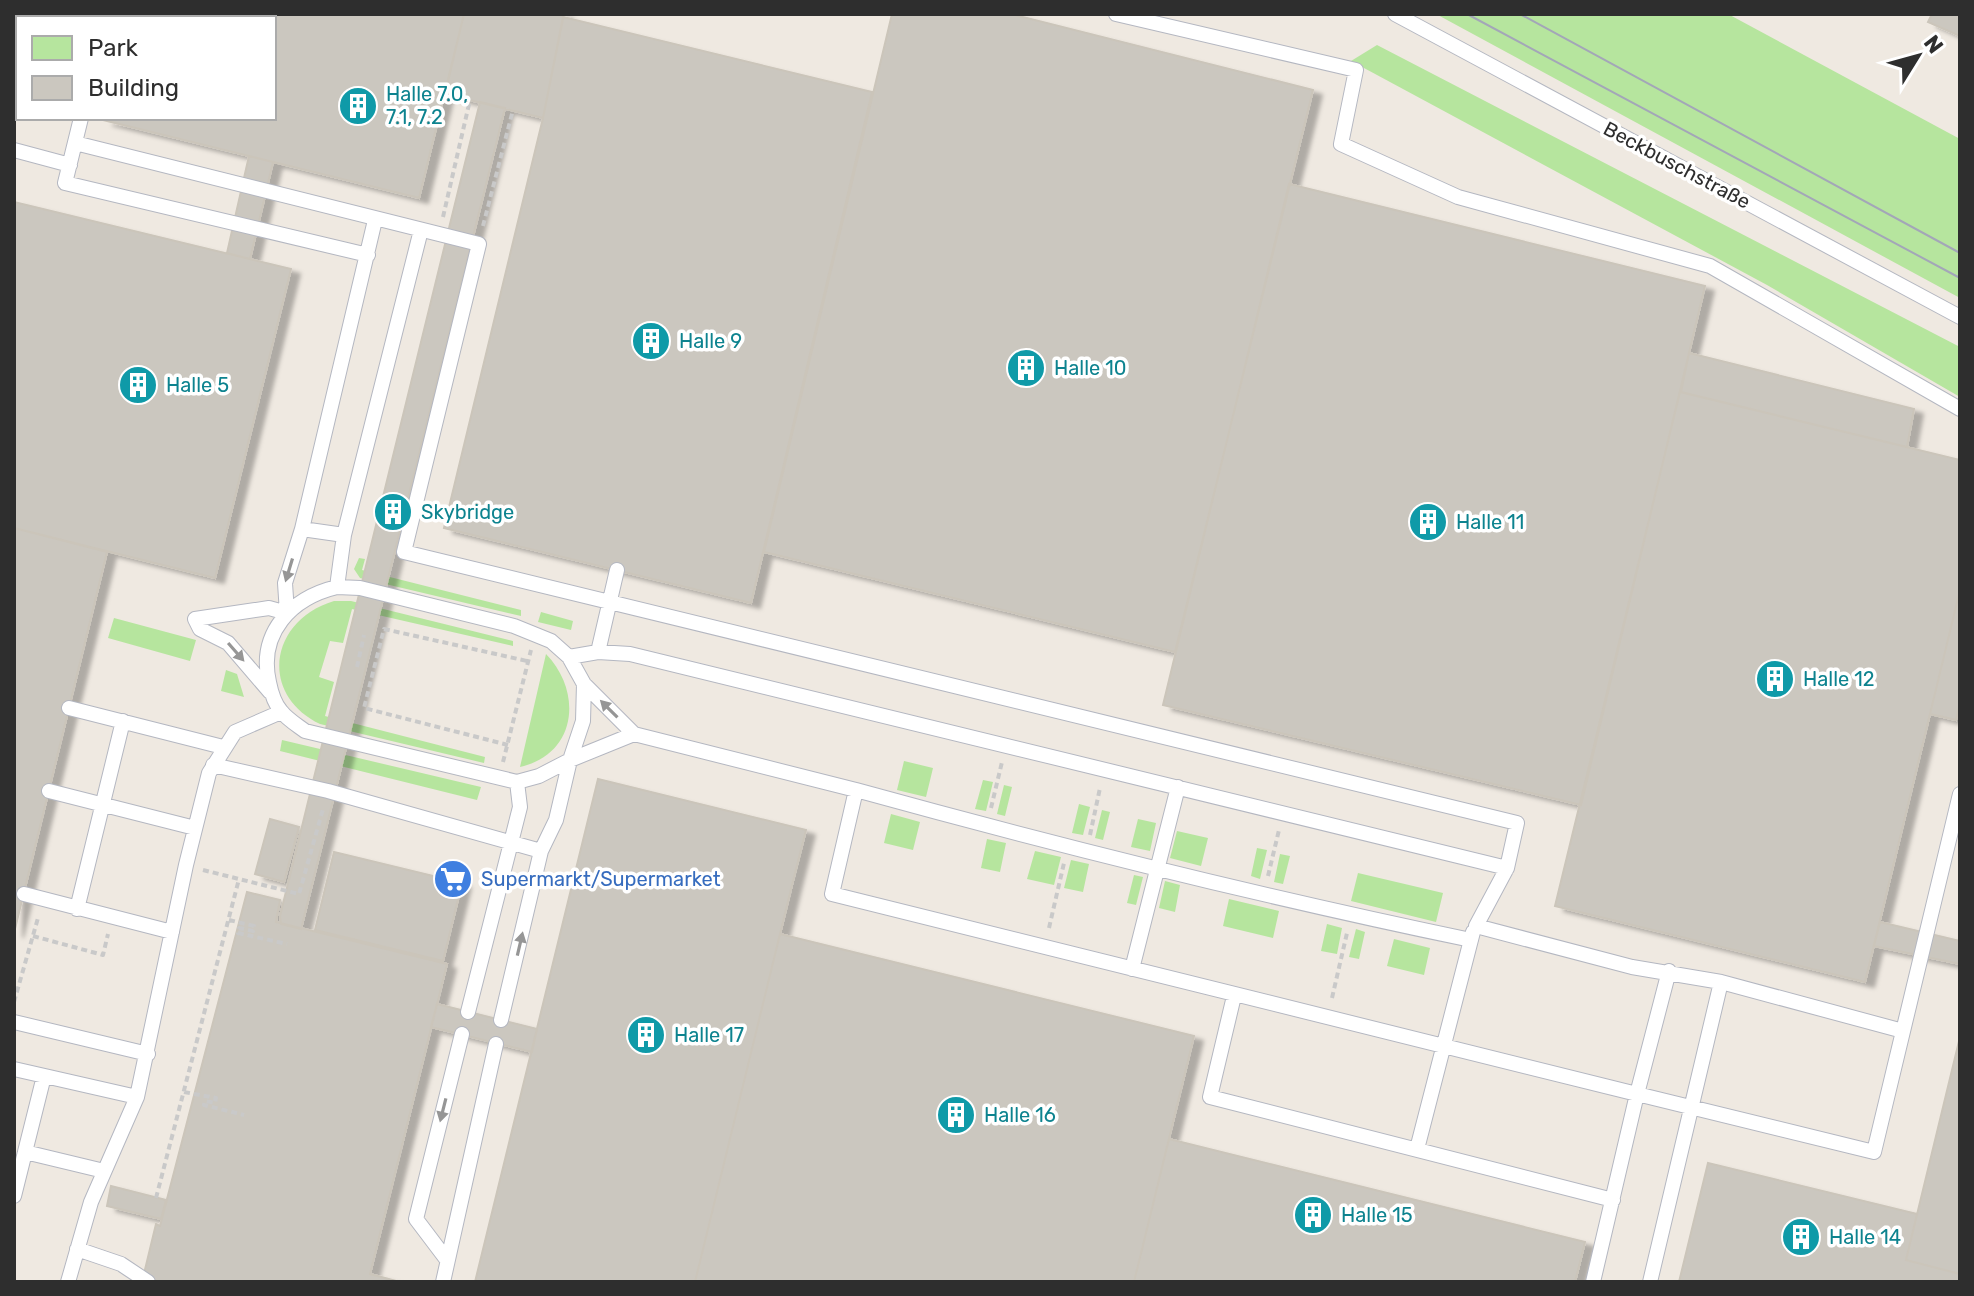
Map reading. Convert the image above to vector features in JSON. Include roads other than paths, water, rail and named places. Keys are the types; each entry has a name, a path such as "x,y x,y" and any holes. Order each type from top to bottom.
{"lane":[{"path":"1116,14 1356,70 1341,144 1458,197 1710,266 1960,409"},
{"name":"Beckbuschstraße","path":"1395,14 1960,317"},
{"path":"81,120 65,183 368,255"},
{"path":"75,143 479,244 404,552 1517,823 1507,868 1473,933 1417,1149"},
{"path":"14,150 70,165"},
{"path":"287,613 285,583 302,529 375,220"},
{"path":"337,587 344,535 421,230"},
{"path":"302,529 344,535"},
{"path":"598,652 617,570"},
{"path":"634,734 539,776 517,782 497,779 305,731 281,712 272,694 267,673 268,650 277,625 312,593 337,587 360,588 537,633 569,657 584,684 634,734 986,826 1351,915 1473,933 1632,967 1669,971 1903,1031"},
{"path":"272,694 228,643 200,629 195,619 204,615 247,614 269,608 287,613"},
{"path":"569,657 598,652 639,656 1507,868"},
{"path":"501,1020 541,851 556,820 583,721 584,684"},
{"path":"69,708 223,747"},
{"path":"68,1282 104,1171 137,1097 186,865 213,765 235,732 281,712"},
{"path":"77,909 123,721"},
{"path":"213,765 328,791 541,851"},
{"path":"468,1012 520,807 517,782"},
{"path":"1132,969 1178,787"},
{"path":"856,790 832,894 1874,1152 1960,794"},
{"path":"49,791 195,828"},
{"path":"24,894 172,932"},
{"path":"1593,1282 1669,971"},
{"path":"1650,1282 1721,982"},
{"path":"1234,996 1210,1097 1613,1200"},
{"path":"14,1022 148,1054"},
{"path":"447,1260 416,1219 462,1034"},
{"path":"443,1282 496,1044"},
{"path":"14,1069 137,1097"},
{"path":"14,1196 44,1076"},
{"path":"25,1152 104,1171"},
{"path":"77,1249 121,1264 148,1282"}],"tram line":[{"path":"1467,14 1960,278"},
{"path":"1520,14 1960,253"}],"place":[{"name":"Halle 7.0, 7.1, 7.2","path":"358,106"},
{"name":"Halle 9","path":"651,341"},
{"name":"Halle 10","path":"1026,368"},
{"name":"Halle 5","path":"138,385"},
{"name":"Skybridge","path":"393,512"},
{"name":"Halle 11","path":"1428,522"},
{"name":"Halle 12","path":"1775,679"},
{"name":"Supermarkt/Supermarket","path":"453,879"},
{"name":"Halle 17","path":"646,1035"},
{"name":"Halle 16","path":"956,1115"},
{"name":"Halle 15","path":"1313,1215"},
{"name":"Halle 14","path":"1801,1237"}]}
